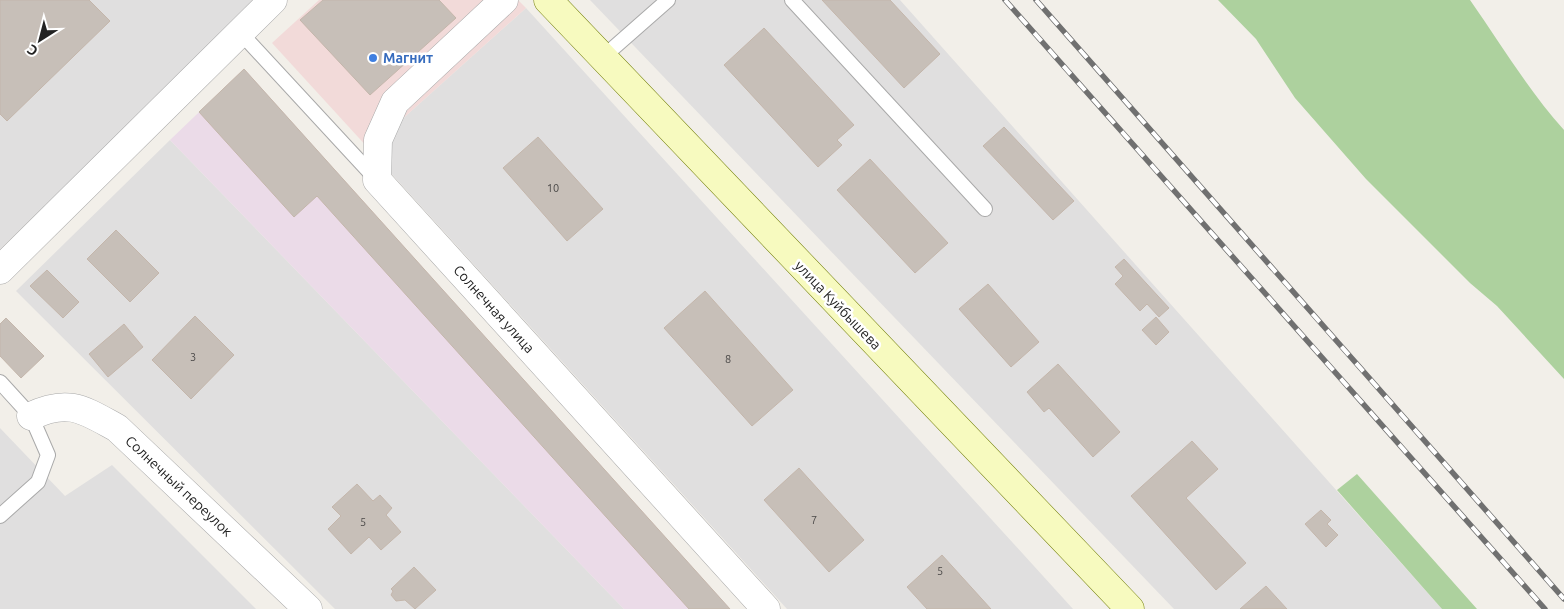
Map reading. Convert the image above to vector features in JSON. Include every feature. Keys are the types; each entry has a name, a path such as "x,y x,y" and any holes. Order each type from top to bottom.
{"street":[{"path":"0,270 239,31 273,0"},
{"path":"377,180 378,140 395,102 504,0"},
{"name":"улица Куйбышева","path":"548,0 1130,609"},
{"name":"Солнечная улица","path":"377,180 766,609"},
{"name":"Солнечный переулок","path":"31,416 50,407 81,408 117,428 308,609"}],"lane":[{"path":"602,58 668,0"},
{"path":"792,0 985,209"},
{"path":"239,31 377,180"},
{"path":"0,382 31,416 48,455 38,482 0,516"}],"shaded area":[{"path":"0,0 258,0 0,249"},
{"path":"319,0 518,0 526,8 369,149 272,43"},
{"path":"590,0 900,0 1442,609 1174,609"},
{"path":"526,8 1073,609 787,609 369,149"},
{"path":"244,69 730,609 624,609 170,140"},
{"path":"170,140 624,609 335,609 16,291"},
{"path":"0,428 65,496 112,465 256,609 0,609"}],"green space":[{"path":"1218,0 1470,0 1527,83 1564,130 1564,379 1497,306 1470,283 1366,179 1295,98 1256,39"},
{"path":"1357,474 1477,609 1442,609 1337,490"}],"building":[{"path":"0,0 89,0 110,21 7,121 0,114"},
{"name":"Магнит","path":"323,0 439,0 456,18 370,95 300,20"},
{"path":"822,0 890,0 940,54 904,88"},
{"path":"764,28 854,125 837,140 842,145 818,167 724,65"},
{"path":"244,69 730,609 689,609 317,196 294,217 199,112"},
{"path":"1004,127 1074,201 1053,220 983,146"},
{"path":"538,137 603,209 567,241 503,168"},
{"path":"870,159 948,243 915,273 837,190"},
{"path":"116,230 159,273 130,302 87,259"},
{"path":"1124,259 1169,308 1159,317 1147,304 1140,311 1115,284 1123,276 1115,267"},
{"path":"47,270 79,302 63,318 30,286"},
{"path":"988,284 1039,342 1011,367 959,309"},
{"path":"705,291 793,390 752,426 664,328"},
{"path":"195,316 234,355 191,399 152,360"},
{"path":"1156,317 1169,332 1156,345 1142,330"},
{"path":"6,318 44,356 21,378 0,356 0,324"},
{"path":"124,324 143,347 108,377 89,354"},
{"path":"1058,364 1120,432 1093,457 1049,408 1044,412 1027,392"},
{"path":"1192,441 1218,469 1186,498 1246,563 1216,590 1131,496"},
{"path":"799,468 864,540 829,572 764,500"},
{"path":"357,484 373,501 380,495 392,508 386,515 401,532 381,550 369,537 351,554 328,529 341,516 332,507"},
{"path":"1321,510 1331,520 1327,524 1338,535 1326,547 1305,524"},
{"path":"942,555 991,609 927,609 907,587"},
{"path":"414,567 436,590 415,609 405,600 396,601 391,595 393,591 391,589"},
{"path":"1266,586 1287,609 1240,609"}],"railway":[{"path":"1005,0 1545,609"},
{"path":"1036,0 1564,599"}],"place":[{"name":"Магнит","path":"373,58"}]}
